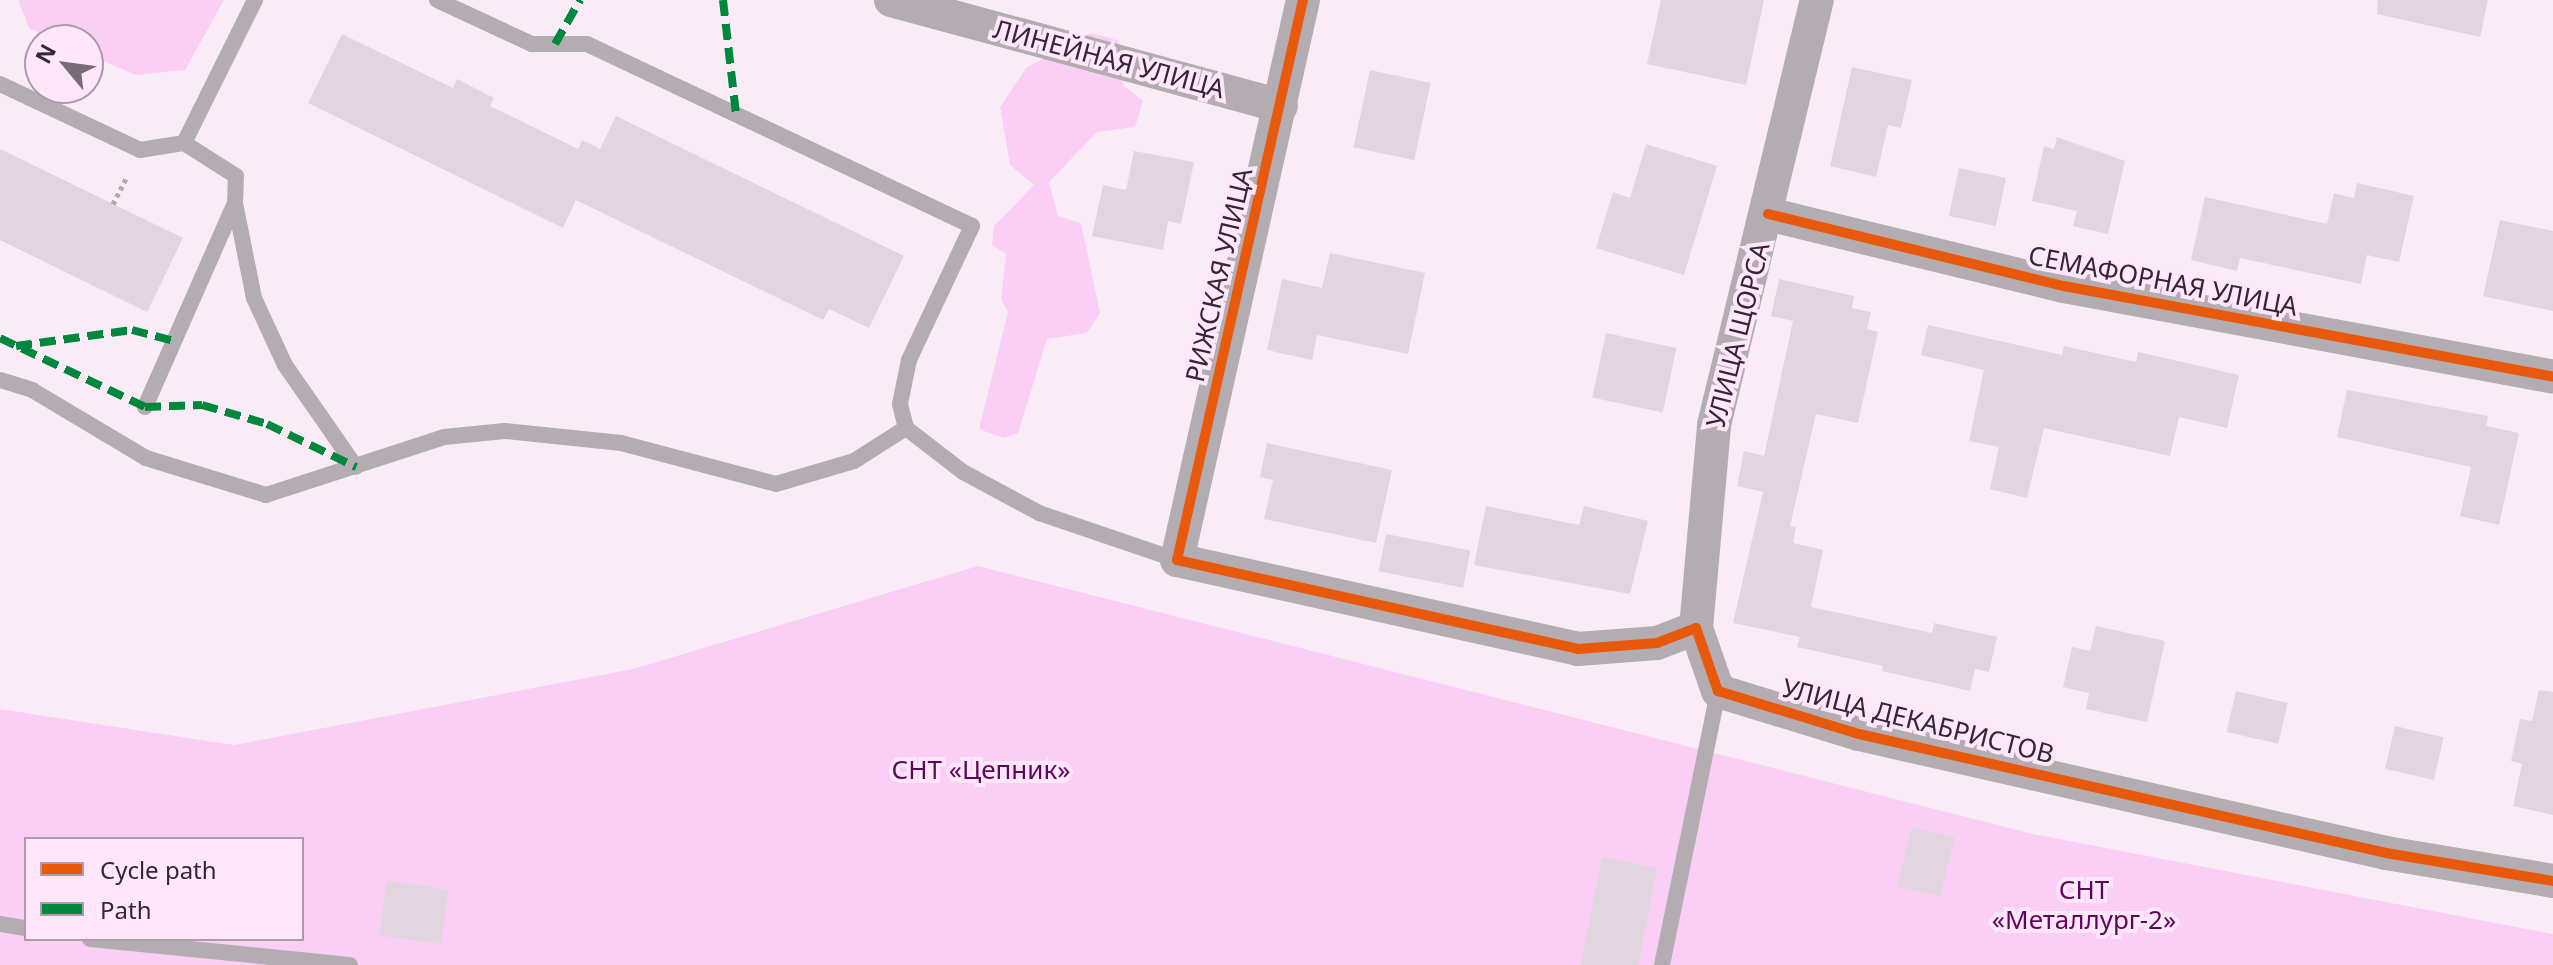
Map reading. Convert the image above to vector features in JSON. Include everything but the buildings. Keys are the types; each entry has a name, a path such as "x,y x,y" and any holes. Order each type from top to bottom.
{"street":[{"name":"ЛИНЕЙНАЯ УЛИЦА","path":"891,0 1281,106"},
{"name":"РИЖСКАЯ УЛИЦА","path":"1177,560 1303,0"},
{"name":"УЛИЦА ЩОРСА","path":"1696,628 1714,425 1768,214 1817,0"},
{"name":"СЕМАФОРНАЯ УЛИЦА","path":"1768,214 2064,286 2553,377"},
{"path":"1177,560 1578,649 1657,643 1696,628 1718,691"},
{"name":"УЛИЦА ДЕКАБРИСТОВ","path":"1718,691 1859,734 2386,853 2553,881"}],"lane":[{"path":"184,143 255,0"},
{"path":"437,0 532,44 587,44 972,226 909,360 900,404 906,428 963,472 1039,513 1177,560"},
{"path":"0,84 140,150 184,143 236,176 235,203 254,298 285,365 356,467"},
{"path":"145,407 235,203"},
{"path":"0,380 32,390 146,458 266,495 444,437 505,431 621,443 776,484 854,461 906,428"},
{"path":"1662,965 1718,691"},
{"path":"0,924 24,928"},
{"path":"110,941 350,965"}],"green space":[{"path":"18,0 224,0 185,70 135,75 104,61 104,24 27,24"},
{"path":"1091,33 1118,40 1123,85 1143,101 1135,127 1097,132 1049,182 1058,216 1081,223 1100,313 1087,333 1047,339 1018,433 1003,438 979,429 1008,312 1001,299 1006,254 992,245 994,226 1034,185 1010,165 1000,107 1026,68"},
{"name":"СНТ «Цепник»","path":"978,566 2033,834 2553,934 2553,965 0,965 0,709 234,745 633,669"}],"marked path":[{"path":"555,44 580,0"},
{"path":"723,0 736,114"},
{"path":"16,346 132,330 174,341"},
{"path":"0,338 145,407 202,405 267,424 356,467"}],"cycle path":[{"path":"1303,0 1177,560 1578,649 1657,643 1696,628 1718,691 1859,734 2386,853 2553,881"},
{"path":"1768,214 2064,286 2553,377"}],"park label":[{"name":"СНТ «Металлург-2»","path":"2084,905"}]}
